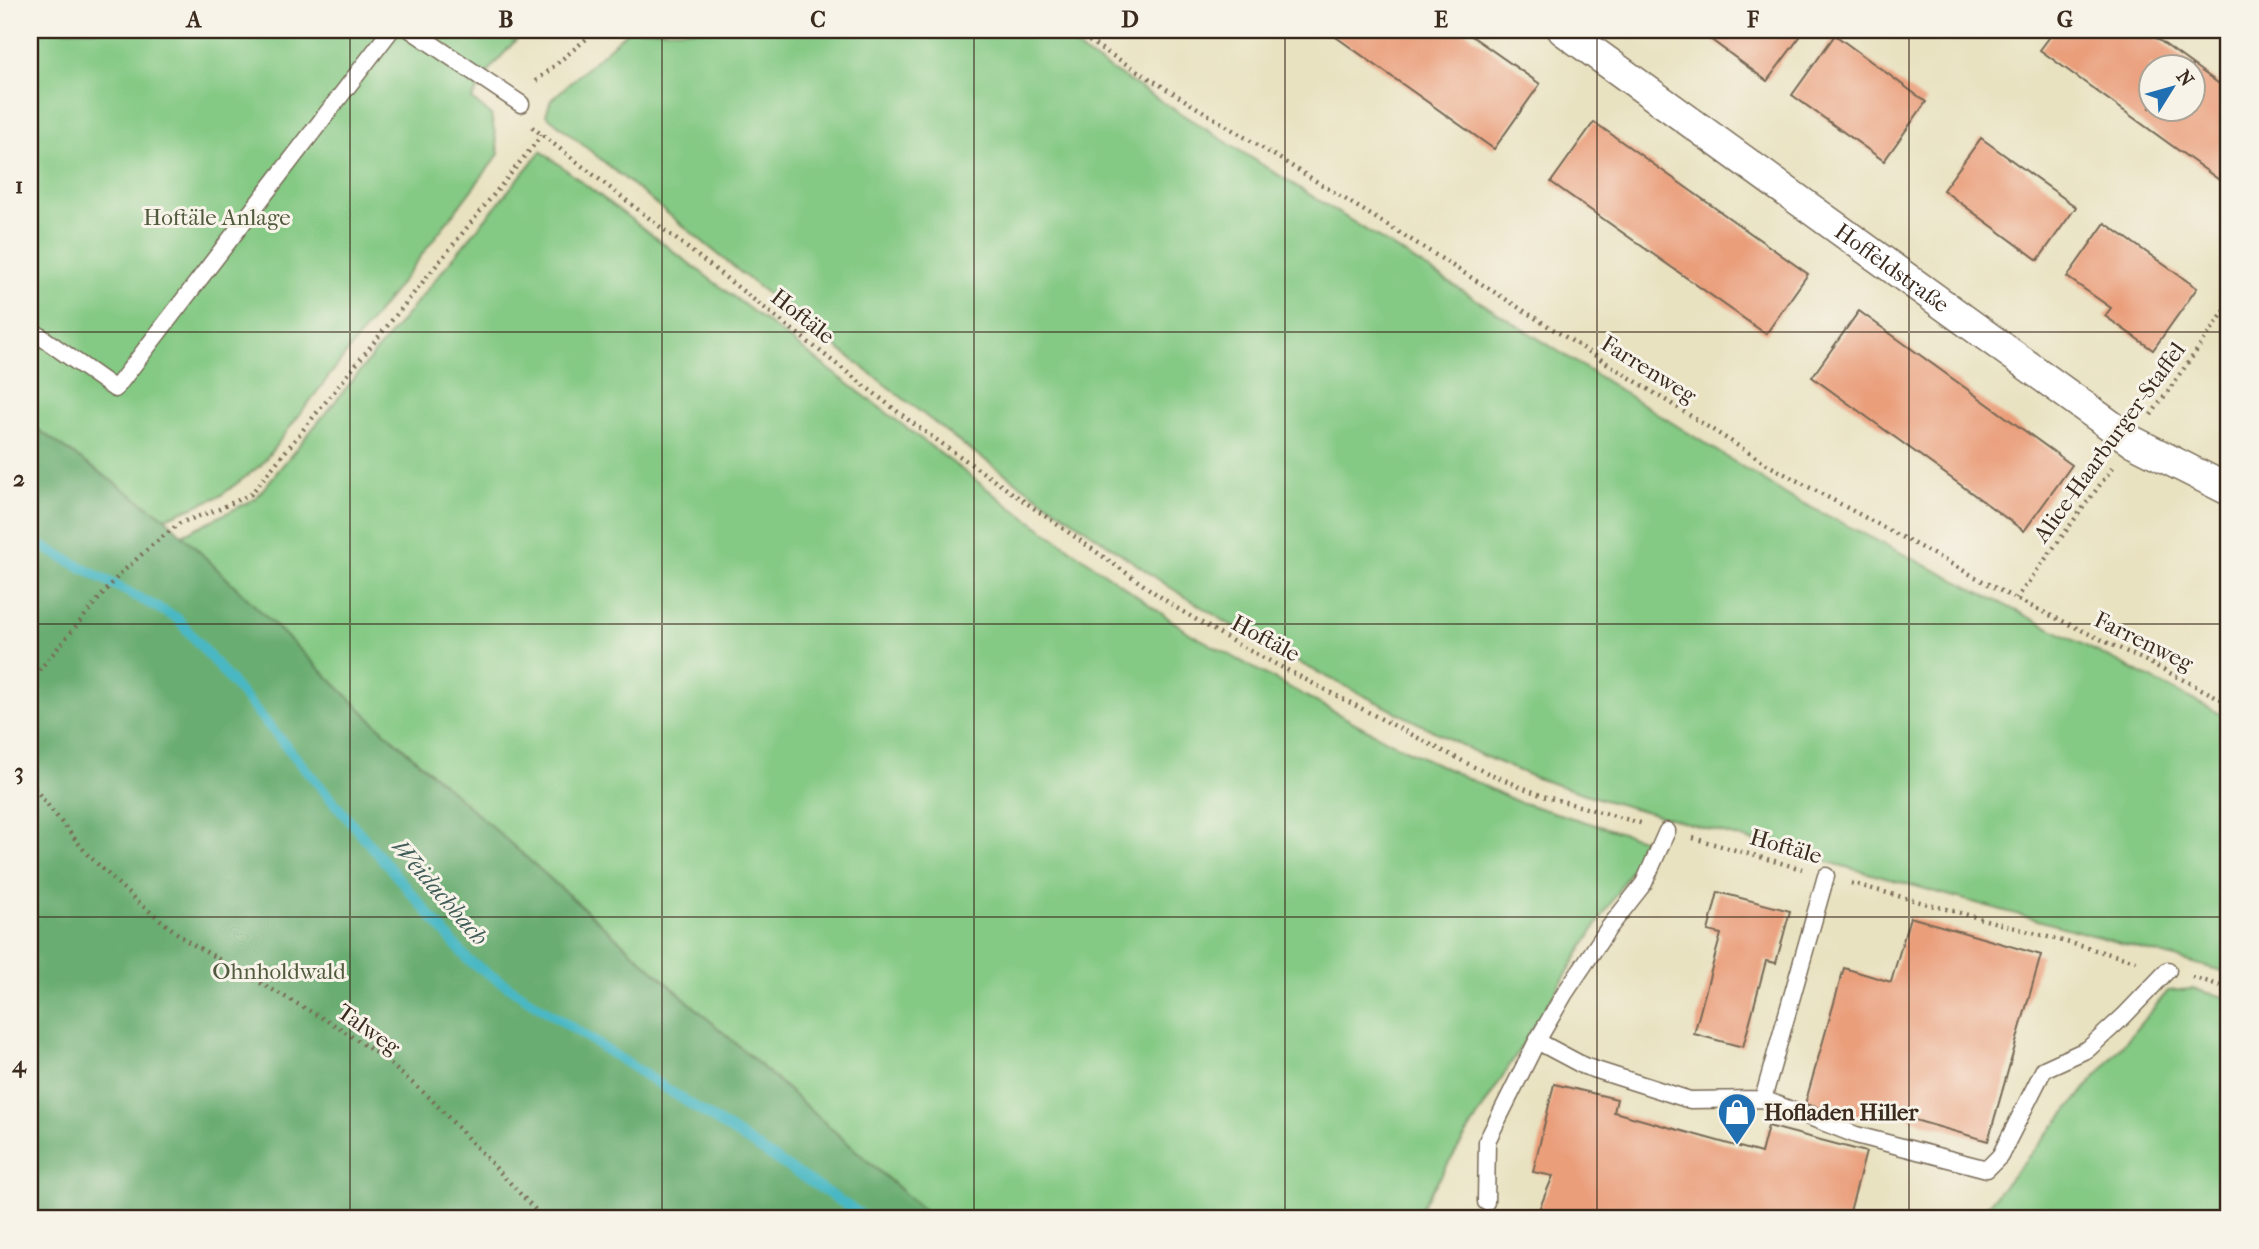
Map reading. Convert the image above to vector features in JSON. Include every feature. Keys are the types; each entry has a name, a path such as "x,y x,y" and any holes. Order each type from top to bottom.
{"street":[{"name":"Hoffeldstraße","path":"1563,30 2132,441 2229,490"}],"lane":[{"path":"30,329 115,389 391,30"},
{"path":"411,30 521,104"},
{"path":"1486,1202 1487,1141 1537,1041 1601,940 1644,883 1667,831"},
{"path":"1763,1099 1826,876"},
{"path":"1537,1041 1584,1066 1690,1100 1763,1099 1856,1135 1987,1169 2000,1156 2044,1069 2088,1049 2168,970"}],"path":[{"path":"521,104 530,87 597,30"},
{"name":"Farrenweg","path":"1071,30 1770,466 2016,600 2143,659 2229,703"},
{"name":"Hoftäle","path":"521,104 525,121 542,135 911,422 1175,607 1237,644 1476,768 1543,796 2229,988"},
{"path":"30,681 119,575 180,523 251,494 542,135"},
{"name":"Alice-Haarburger-Staffel","path":"2016,600 2229,305"},
{"name":"Talweg","path":"30,783 88,855 134,899 187,941 338,1027 383,1058 430,1098 544,1219"}],"green space":[{"name":"Hoftäle Anlage","path":"30,30 525,30 491,68 472,99 491,115 499,154 261,465 220,496 165,518 30,424"},
{"path":"629,30 1048,30 1790,497 2229,718 2229,973 1604,800 1536,778 1481,755 1258,642 1168,586 962,444 756,285 546,115 551,100"},
{"path":"541,151 1011,507 1191,634 1390,742 1516,801 1649,841 1414,1219 933,1219 376,724 182,535 255,499"},
{"name":"Ohnholdwald","path":"30,424 165,518 376,724 933,1219 30,1219"},
{"path":"2193,989 2229,998 2229,1219 1976,1219 2168,991"}],"building":[{"path":"497,30 517,30 510,39"},
{"path":"1326,30 1463,30 1540,84 1494,149"},
{"path":"1698,30 1805,30 1767,81"},
{"path":"2055,30 2145,30 2175,52 2136,52 2136,120 2040,50"},
{"path":"1835,35 1926,102 1884,161 1792,95"},
{"path":"2206,74 2229,91 2229,187 2139,122 2206,122"},
{"path":"1594,122 1808,274 1766,334 1551,182"},
{"path":"1981,138 2076,207 2038,260 1943,190"},
{"path":"2105,223 2197,288 2153,350 2105,316 2111,308 2067,277"},
{"path":"1859,311 2072,465 2024,531 1812,377"},
{"path":"1718,892 1790,911 1776,963 1766,961 1743,1047 1694,1034 1721,934 1708,931"},
{"path":"1910,917 2041,955 1988,1141 1866,1106 1862,1120 1805,1104 1844,968 1891,982"},
{"path":"1554,1084 1617,1099 1614,1112 1761,1153 1768,1126 1866,1152 1848,1219 1535,1219 1553,1176 1533,1172"}],"waterway":[{"name":"Weidachbach","path":"30,540 177,618 469,961 868,1219"}],"place":[{"name":"Hofladen Hiller","path":"1737,1146"}]}
